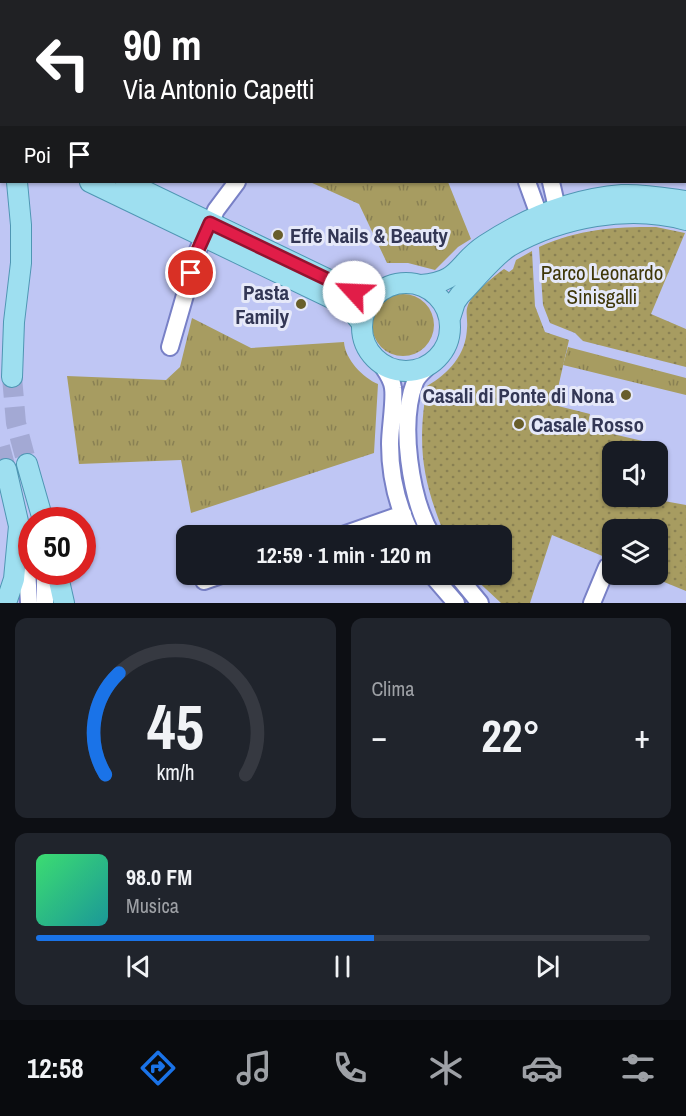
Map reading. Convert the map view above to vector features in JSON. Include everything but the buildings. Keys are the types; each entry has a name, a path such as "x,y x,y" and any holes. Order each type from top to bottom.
{"main road":[{"path":"12,377 14,322 21,263 21,225 17,183"},
{"path":"21,225 25,192 30,183"},
{"path":"128,183 207,230 348,306 361,322"},
{"path":"95,184 354,292 377,294"},
{"path":"422,285 440,297 450,318 451,339 434,362 422,368 394,368 380,362 369,354 361,333 361,322 364,311 377,294 389,287 401,283 438,284 448,280 483,246 548,212 583,201 622,195 686,201"},
{"path":"450,318 460,295 509,247 546,230 578,220 620,213 647,213 686,220"},
{"path":"27,464 38,507"},
{"path":"6,469 18,521"},
{"path":"6,603 14,579 18,536"},
{"path":"60,585 64,603"}],"street":[{"path":"170,347 198,250 216,210 236,183"},
{"path":"528,183 548,212"},
{"path":"548,212 551,183"},
{"path":"380,362 390,377 393,389 391,466 407,525 424,518"},
{"path":"427,525 415,489 408,443 408,421 415,383 434,362"},
{"path":"592,603 602,579"},
{"path":"28,585 29,603"},
{"path":"45,585 45,603"},
{"path":"441,585 454,600"},
{"path":"465,585 480,603"}],"green space":[{"path":"312,183 448,183 471,239 458,247 435,270 408,263 387,263 359,204"},
{"name":"Parco Leonardo Sinisgalli","path":"656,227 685,233 651,314 686,329 686,367 583,341 575,333 550,323 543,305 539,247 568,236 596,230"},
{"path":"532,251 535,306 545,332 569,340 554,405 590,414 587,428 643,441 602,441 602,507 668,507 668,502 686,505 686,591 668,584 668,519 602,519 602,556 552,535 530,603 501,603 482,585 512,585 512,525 441,525 426,478 422,444 427,386 449,369 460,355 466,338 467,308 474,295 504,269 509,272 513,269 516,260"},
{"path":"403,294 420,299 425,303 429,308 434,325 429,342 425,347 420,351 403,356 386,351 381,347 377,342 372,325 377,308 381,303 386,299"},
{"path":"192,318 251,348 344,342 351,361 366,377 378,384 374,453 191,513 181,460 79,464 67,376 166,380 180,367"},
{"path":"568,347 686,378 686,395 563,365"}],"tunnel":[{"path":"12,377 16,423 27,464"},
{"path":"0,447 6,469"}],"place":[{"name":"Effe Nails & Beauty","path":"278,235"},
{"name":"Pasta Family","path":"301,304"},
{"name":"Casali di Ponte di Nona","path":"626,395"},
{"name":"Casale Rosso","path":"519,424"}],"route":[{"path":"191,273 210,223 354,292"}]}
